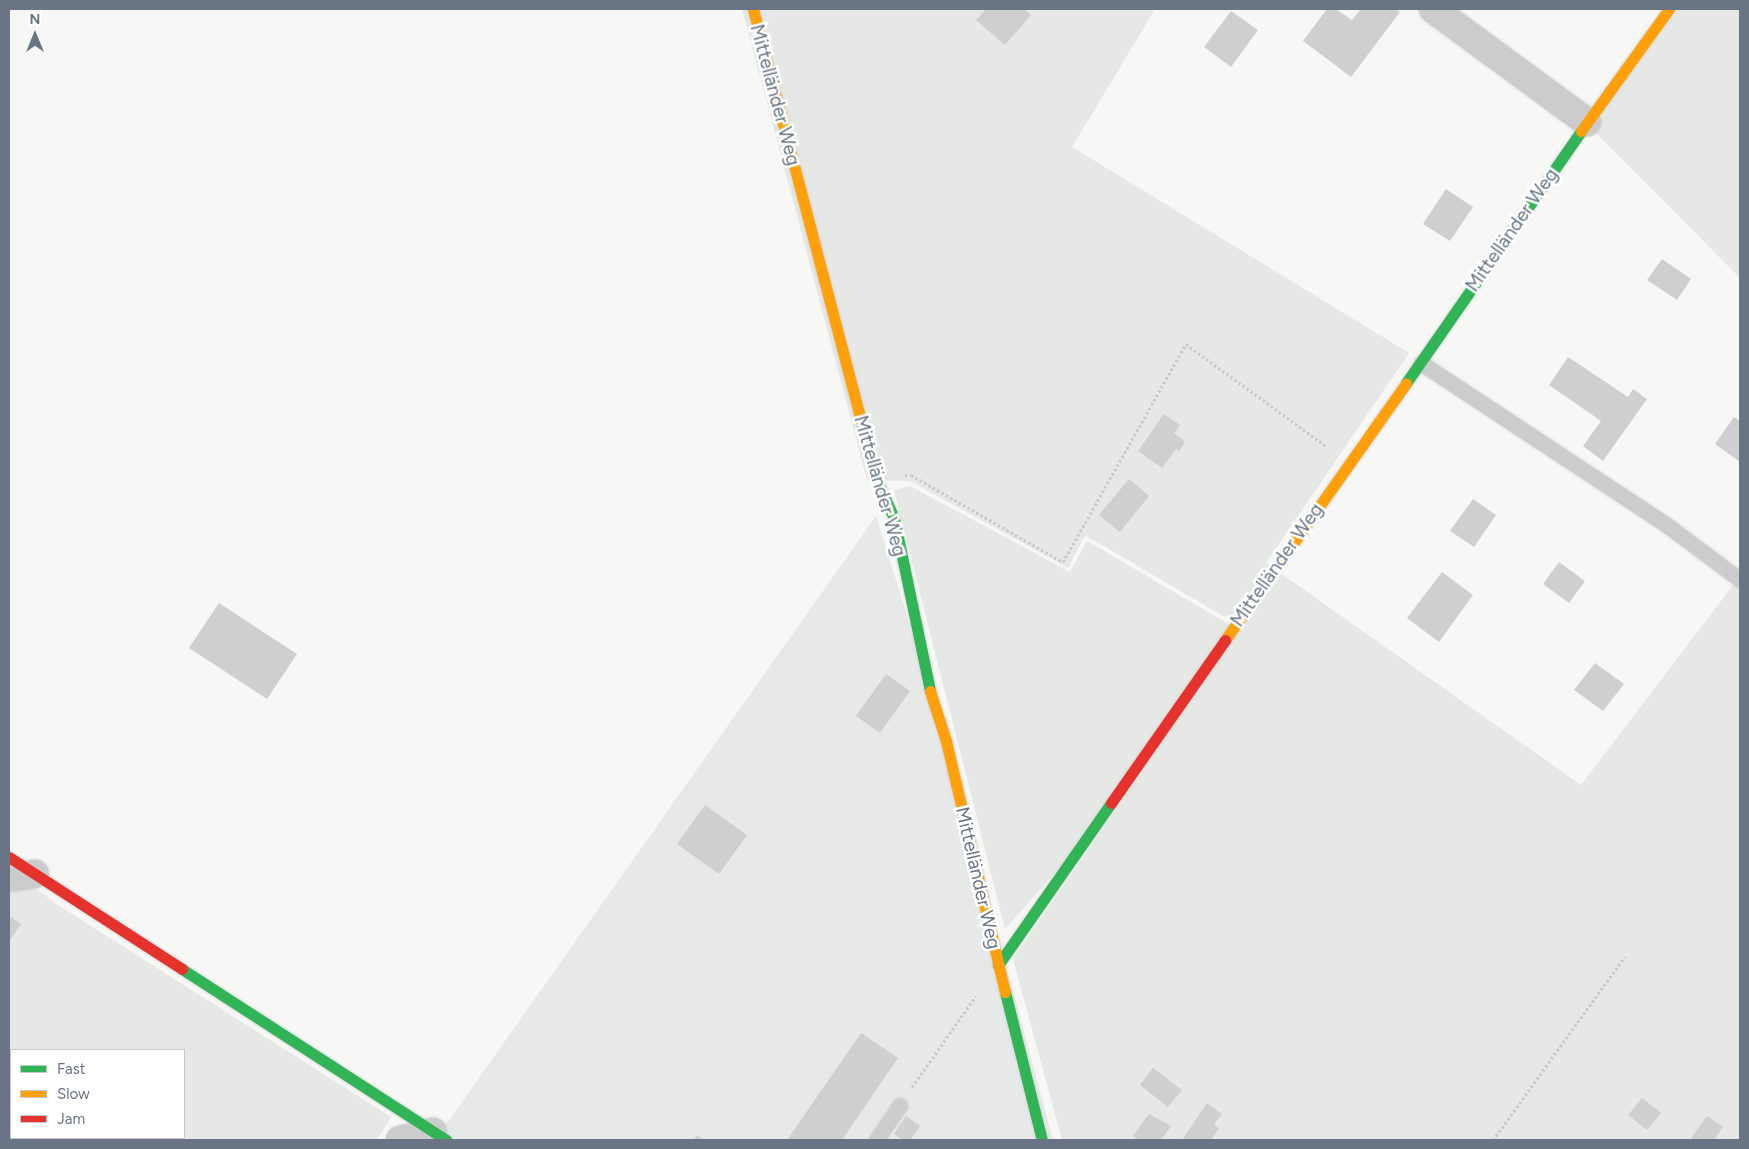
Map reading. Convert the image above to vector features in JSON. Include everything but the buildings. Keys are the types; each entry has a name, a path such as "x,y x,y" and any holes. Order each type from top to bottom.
{"street":[{"name":"Mittelländer Weg","path":"753,9 875,476 894,518 929,687 946,741 998,965 1042,1140"},
{"path":"1433,9 1586,122"},
{"name":"Mittelländer Weg","path":"998,965 1348,463 1421,363 1586,122 1669,9"},
{"path":"9,857 22,876 440,1136"},
{"path":"400,1140 440,1136"}],"lane":[{"path":"1421,363 1668,526 1739,579"},
{"path":"876,1140 900,1104"}],"path":[{"path":"875,476 911,475 1063,562 1186,344 1348,463"},
{"path":"1493,1140 1625,956"},
{"path":"900,1104 998,965"}],"shaded area":[{"path":"742,9 1155,9 1072,147 1409,353 1266,563 1581,785 1740,576 1740,1140 1062,1140 1013,959 1242,627 1085,535 1068,568 910,481 867,480"},
{"path":"1678,9 1740,9 1740,278 1591,128"},
{"path":"910,486 1070,572 1087,541 1230,625 1072,854 1005,929 894,490"},
{"path":"876,516 946,741 1053,1140 400,1140 445,1126"},
{"path":"9,869 58,905 391,1117 377,1140 9,1140"}],"traffic: fast":[{"path":"1406,383 1581,131"},
{"path":"861,422 875,476 894,518 930,691"},
{"path":"998,965 1111,803"},
{"path":"182,969 446,1140"},
{"path":"1005,992 1042,1140"}],"traffic: slow":[{"path":"753,9 861,422"},
{"path":"1581,131 1669,9"},
{"path":"1225,640 1406,383"},
{"path":"930,691 946,741 1005,992"}],"traffic: jam":[{"path":"1111,803 1225,640"},
{"path":"9,857 182,969"}]}
